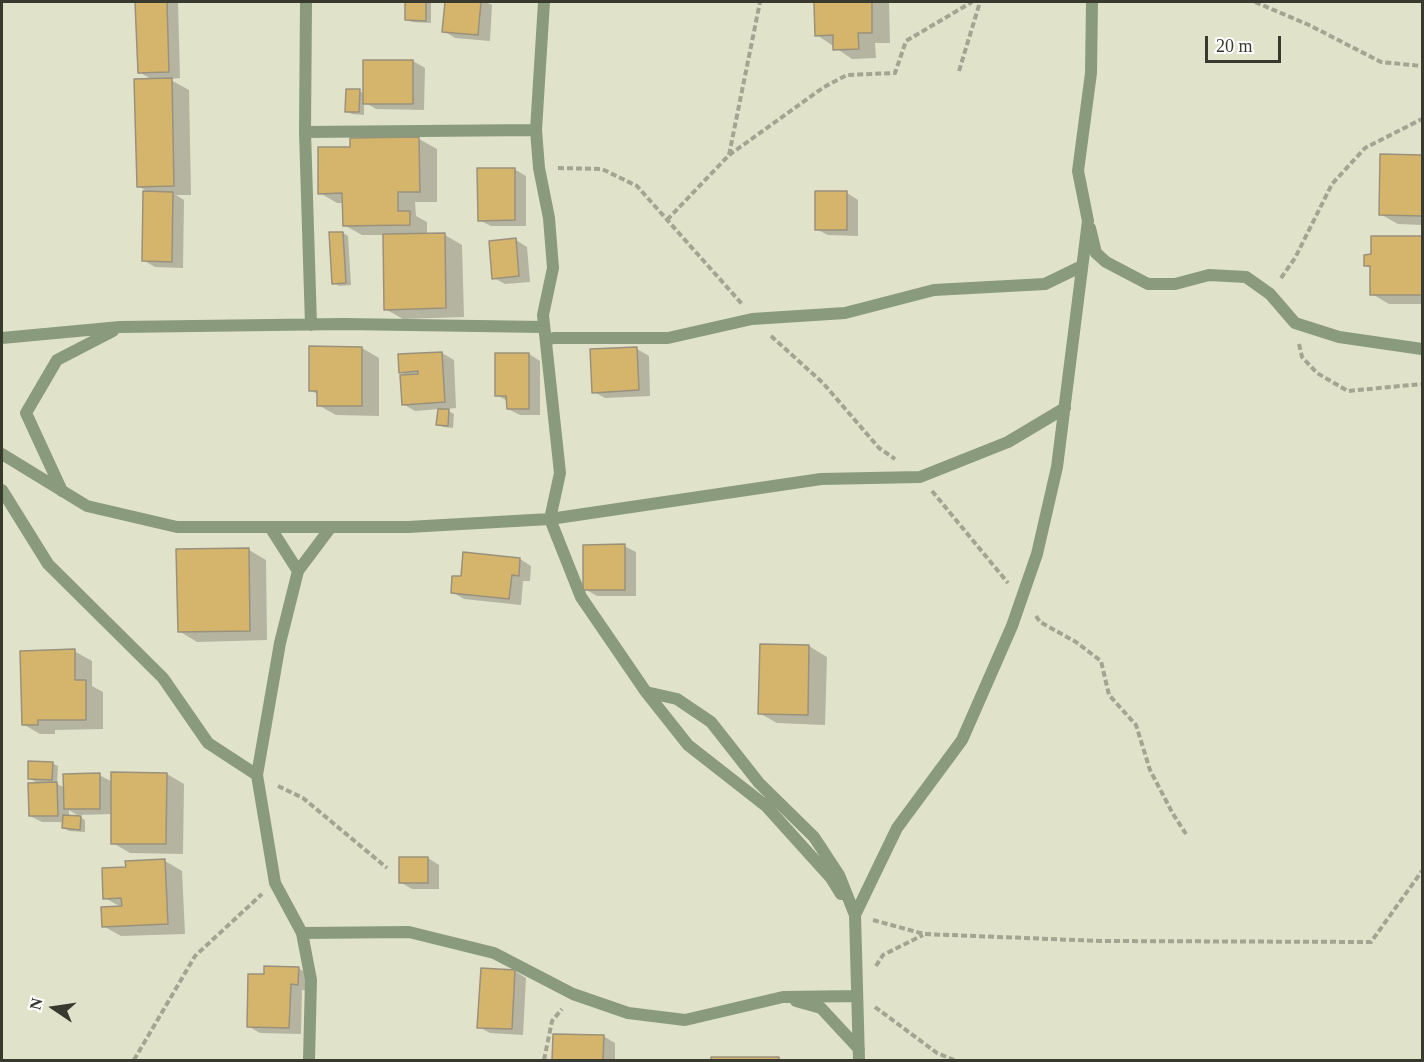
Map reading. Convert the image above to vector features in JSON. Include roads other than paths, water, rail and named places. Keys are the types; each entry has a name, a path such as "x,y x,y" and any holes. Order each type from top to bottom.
{"street":[{"path":"306,2 305,132 311,325"},
{"path":"544,2 536,130 539,168 549,218 553,268 543,315 560,472 550,519 581,597 646,692 688,746 766,806 831,878 855,915"},
{"path":"1092,2 1091,73 1078,171 1096,253 1106,262 1148,284 1175,284 1209,275 1246,277 1270,294 1295,322 1339,337 1422,349"},
{"path":"305,132 536,130"},
{"path":"855,915 897,828 962,740 1022,599 1036,554 1057,467 1088,221"},
{"path":"546,340 554,338 668,338 752,319 845,313 934,290 1045,284 1082,266"},
{"path":"2,338 120,327 311,325 544,327"},
{"path":"62,491 26,412 57,360 120,327"},
{"path":"2,454 87,506 177,527 408,527 550,519 821,479 921,477 1008,442 1065,408"},
{"path":"2,490 48,564 163,678 208,743 257,775"},
{"path":"270,527 298,571"},
{"path":"309,1060 311,980 302,933 275,883 257,775 280,643 298,571 331,527"},
{"path":"646,692 677,699 711,722 759,783 814,837 839,875 855,915 859,1055"},
{"path":"302,933 409,932 494,953 573,994 628,1013 685,1020 783,997 857,996"},
{"path":"783,997 821,1008 859,1055"}]}
